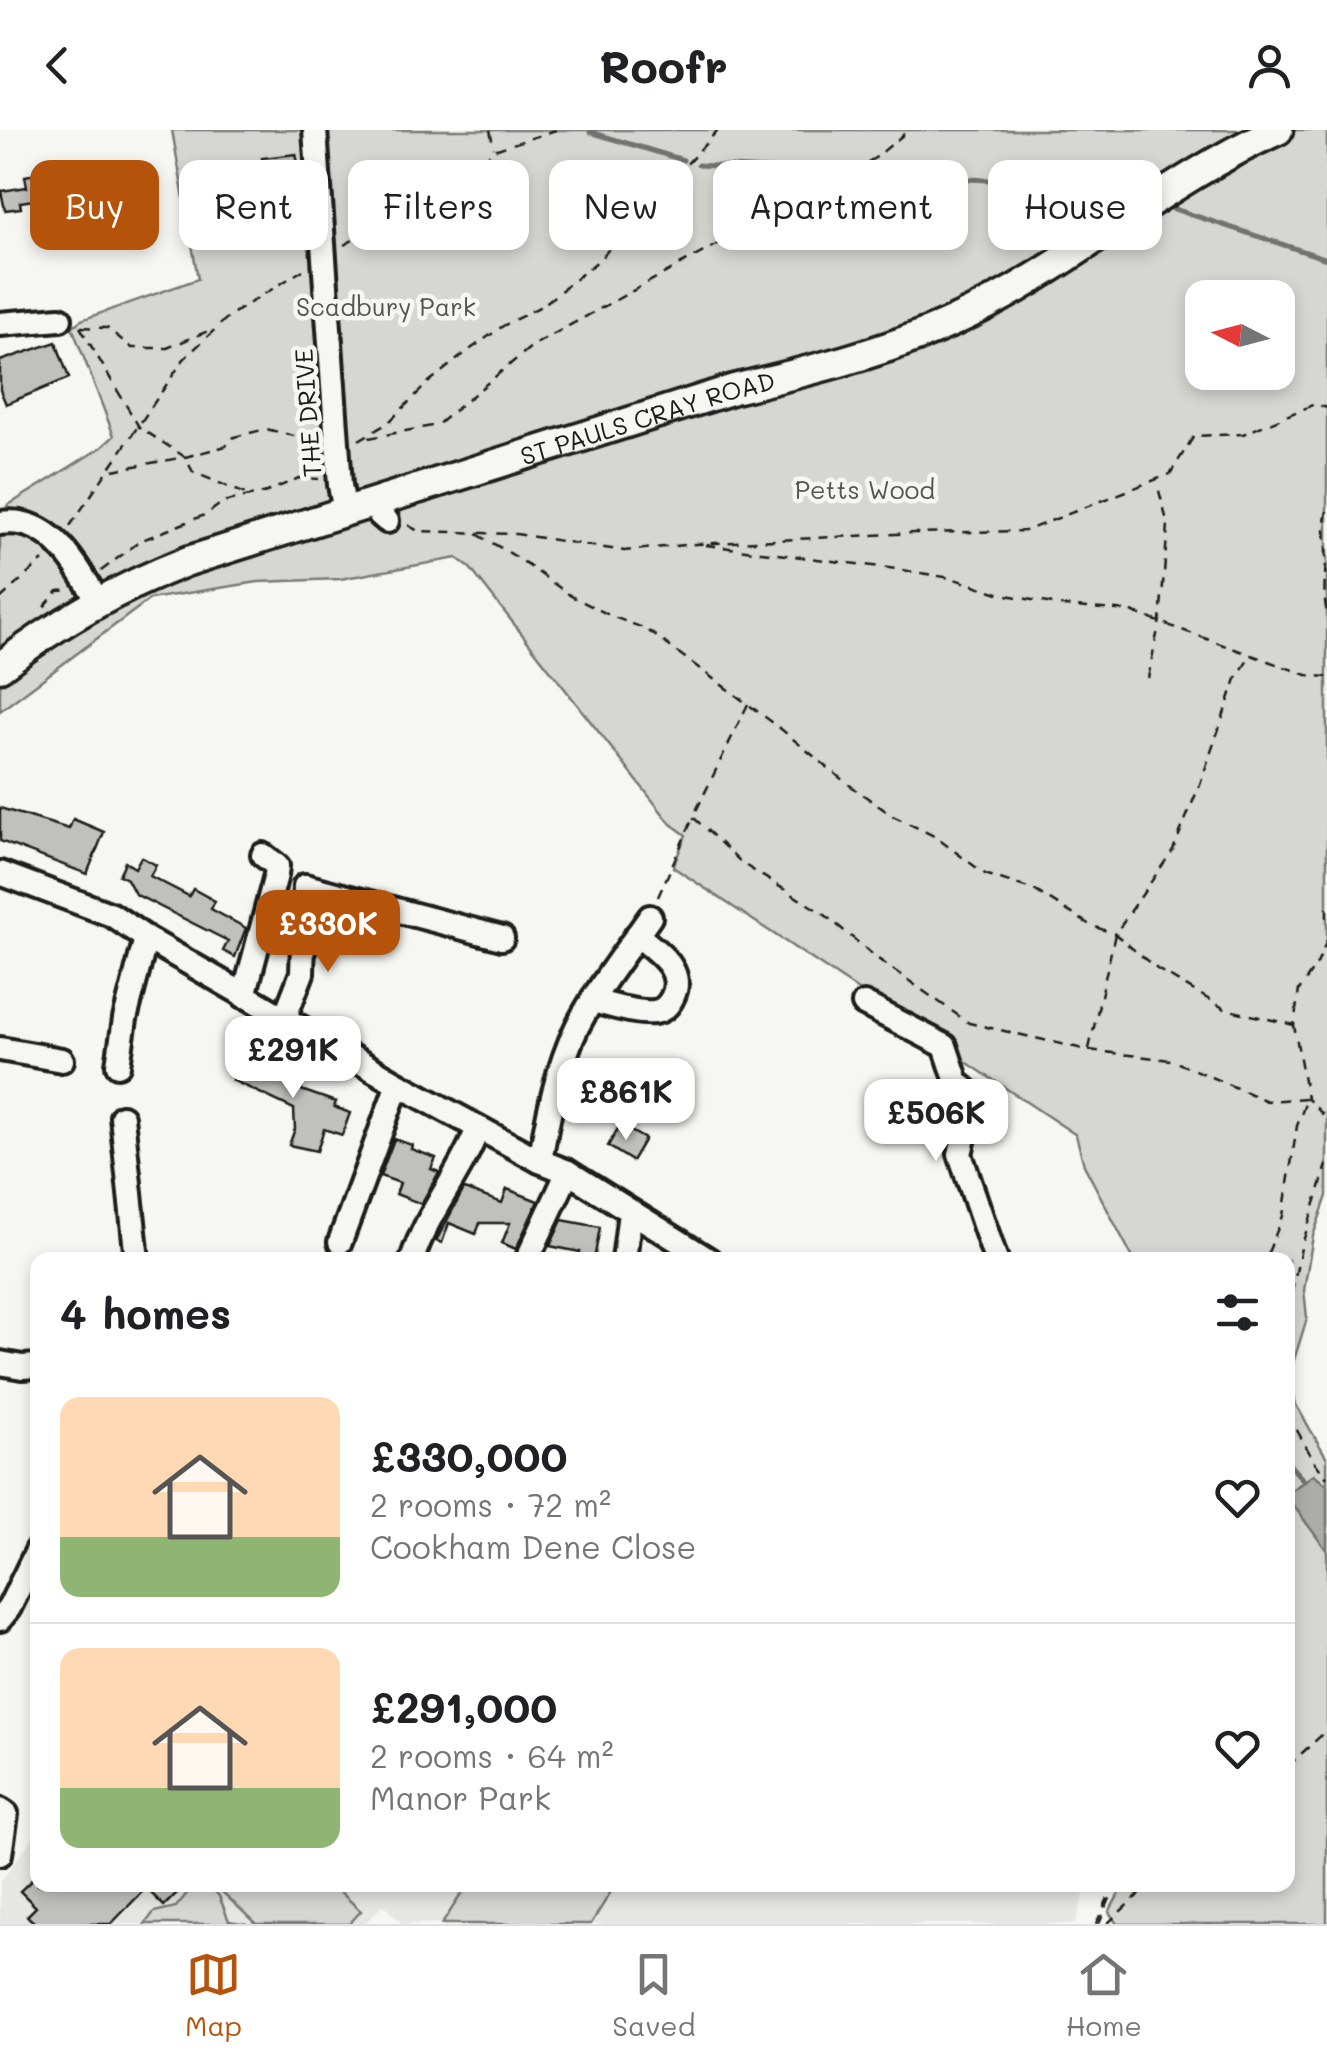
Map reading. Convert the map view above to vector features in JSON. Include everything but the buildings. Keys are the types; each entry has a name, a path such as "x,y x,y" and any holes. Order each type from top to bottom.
{"main road":[{"name":"ST PAULS CRAY ROAD","path":"0,667 92,591 136,581 343,502 381,512 654,414 898,344 956,320 1018,286 1228,152 1278,130"}],"street":[{"name":"THE DRIVE","path":"315,130 343,502"},
{"path":"0,324 70,323"},
{"path":"0,523 10,521 38,528 59,542 92,591"},
{"path":"244,996 276,876 277,866 263,855"},
{"path":"0,873 112,915 284,1020 478,1128 568,1172 696,1252"},
{"path":"284,1020 302,973 306,886 502,938"},
{"path":"540,1161 563,1062 592,1000 644,926 672,967 676,986 668,1005 662,1011 643,1012 592,1000"},
{"path":"118,1065 146,938"},
{"path":"864,1004 945,1046 958,1082 982,1104 968,1125 960,1154 993,1252"},
{"path":"0,1049 62,1060"},
{"path":"340,1242 398,1084"},
{"path":"122,1117 136,1252"},
{"path":"415,1252 432,1212 470,1150 478,1128"},
{"path":"531,1252 568,1172"},
{"path":"625,1252 630,1212"},
{"path":"0,1363 30,1367"},
{"path":"0,1619 30,1565"},
{"path":"0,1810 6,1814 0,1854"}],"path":[{"path":"490,130 494,150"},
{"path":"70,323 107,328 132,348 166,348 214,328 324,257 462,178 494,150 556,130"},
{"path":"363,440 406,408 468,351 543,305 598,260 718,130"},
{"path":"110,470 185,457 266,429 298,437 363,440 437,425 532,346 875,158 909,130"},
{"path":"70,323 139,426 185,457 192,472 250,497 299,478 324,480 343,502"},
{"path":"0,599 59,542 184,359 214,328"},
{"path":"381,512 418,531 560,538 592,548 624,551 696,544 1025,530 1170,474 1194,436 1242,434 1315,404 1327,408"},
{"path":"1148,678 1160,620 1168,525 1156,480"},
{"path":"92,591 140,541 243,495"},
{"path":"1327,510 1323,524 1326,552 1322,592 1327,613"},
{"path":"475,533 572,596 646,628 844,781 893,816 934,836 984,874 1034,890 1090,925 1115,934 1157,969 1225,1008 1294,1025"},
{"path":"696,544 951,578 1048,603 1128,611 1308,674 1327,676"},
{"path":"1088,1050 1115,934 1172,850 1200,784 1236,679 1250,655"},
{"path":"644,926 748,704"},
{"path":"693,816 743,864 824,914 878,959 969,1023 1088,1050 1171,1060 1267,1101 1307,1098"},
{"path":"1327,908 1327,924"},
{"path":"1268,1252 1283,1216 1297,1126 1307,1098 1294,1025 1299,990 1317,964 1327,940"},
{"path":"1307,1098 1327,1119"},
{"path":"1295,1278 1327,1165"},
{"path":"1295,1427 1327,1478"},
{"path":"1295,1760 1327,1730"},
{"path":"1097,1924 1112,1892"},
{"path":"1107,1924 1141,1892"}],"shaded area":[{"path":"1314,1474 1327,1485 1327,1551 1295,1508 1295,1488"},
{"path":"30,1841 30,1892 1085,1892 1075,1924 403,1924 383,1905 364,1924 0,1924 0,1882"}],"green space":[{"name":"Petts Wood","path":"172,130 1327,130 1327,1196 1313,1236 1304,1290 1307,1318 1295,1357 1295,1252 1130,1252 1084,1165 1076,1135 673,867 686,835 671,824 470,568 457,558 340,579 258,582 150,599 0,711 0,535 15,522 7,506 114,436 72,327 81,320 198,279 193,250 328,250 328,160 179,160 179,170"},
{"name":"Petts Wood","path":"1295,1400 1327,1458 1327,1924 1117,1924 1109,1912 1120,1892 1295,1892"},
{"path":"188,1892 215,1892 229,1921 247,1924 145,1924 154,1912 176,1907"},
{"path":"222,1892 341,1892 361,1911 349,1924 256,1924"},
{"path":"463,1892 611,1892 591,1924 442,1924"}],"waterway":[{"path":"590,132 683,160"},
{"path":"698,165 713,166"},
{"path":"968,179 988,180"},
{"path":"1162,205 1327,259"},
{"path":"1295,1471 1304,1481"}],"park label":[{"name":"Scadbury Park","path":"386,306"}]}
